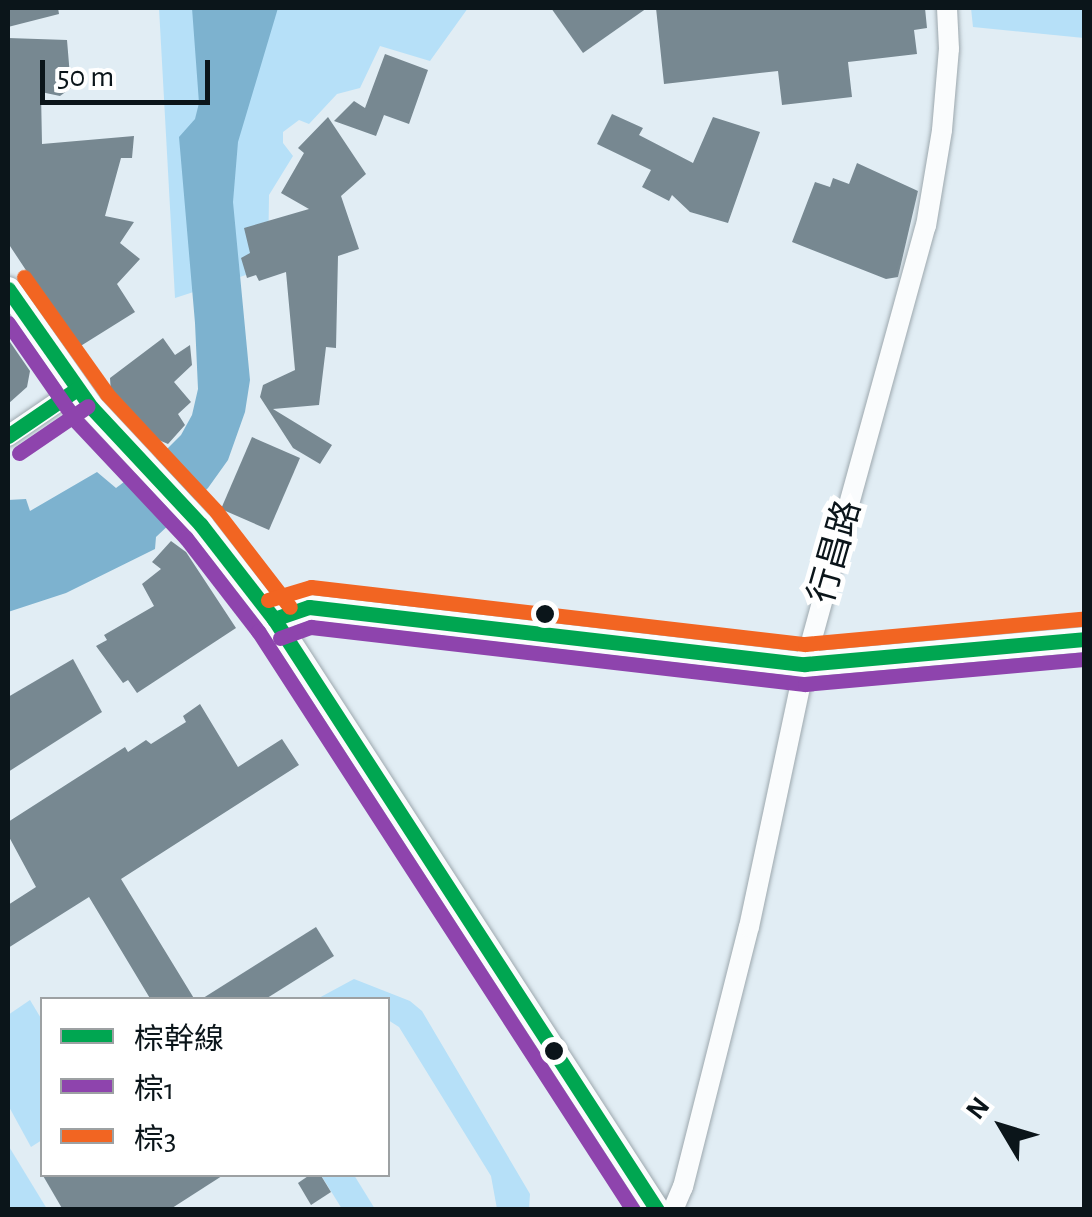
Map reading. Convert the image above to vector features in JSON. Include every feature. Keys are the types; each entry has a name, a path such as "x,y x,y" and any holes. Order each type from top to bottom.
{"street":[{"name":"行昌路","path":"673,1210 683,1187 749,928 805,664 926,226 942,130 949,48 947,8"},
{"path":"8,288 84,398 201,525 274,619 657,1210"},
{"path":"8,436 84,398"},
{"path":"274,619 309,607 805,664 1084,639"}],"shaded area":[{"path":"159,8 468,8 430,61 380,46 360,88 337,94 309,124 299,120 283,132 283,143 293,156 269,195 268,268 175,298"},
{"path":"192,8 278,8 238,142 233,202 250,380 245,412 228,460 208,488 156,537 155,549 66,593 8,612 8,500 26,499 30,511 97,472 116,488 164,452 181,435 192,415 198,389 195,323 179,137 195,119 199,103"},
{"path":"971,8 1084,8 1084,38 973,27"},
{"path":"354,979 410,1001 422,1011 530,1194 529,1209 497,1209 491,1176 399,1027 390,1021 390,997 321,997"},
{"path":"30,1000 40,1017 40,1141 31,1147 8,1105 8,1015"},
{"path":"8,1145 47,1209 8,1209"},
{"path":"322,1177 355,1177 375,1209 342,1209"}],"building":[{"path":"8,8 58,8 59,14 8,27"},
{"path":"551,8 647,8 583,53"},
{"path":"656,8 925,8 927,28 914,30 917,54 848,62 852,97 782,105 778,71 664,84"},
{"path":"8,38 67,40 71,88 60,96 41,92 42,144 134,136 132,158 121,158 105,216 134,222 120,243 140,259 117,284 135,312 79,347 59,329 62,326 8,243"},
{"path":"385,54 428,70 409,124 384,115 376,136 334,121 354,101 365,108"},
{"path":"612,114 643,128 639,135 693,163 713,117 760,132 728,223 690,212 672,195 669,201 642,187 651,170 597,144"},
{"path":"328,117 366,174 341,196 359,249 338,256 336,348 326,347 319,405 273,409 332,445 320,464 293,448 260,397 263,385 295,370 286,272 259,281 256,275 247,278 241,258 250,253 244,228 309,209 281,193 304,153 298,148"},
{"path":"857,163 918,191 898,277 886,279 792,242 815,182 830,187 833,178 849,184"},
{"path":"163,338 175,355 190,345 192,365 174,382 191,402 178,414 185,425 168,444 154,438 111,394 110,378"},
{"path":"8,339 30,371 27,387 8,404"},
{"path":"252,437 300,458 269,530 221,509"},
{"path":"171,541 186,552 236,628 137,693 128,680 123,683 96,646 107,640 104,635 154,606 142,584 161,569 152,562"},
{"path":"73,659 102,712 8,772 8,697"},
{"path":"200,704 238,767 282,739 299,765 121,879 193,997 149,997 89,897 8,948 8,905 36,887 8,835 8,822 125,747 128,752 146,740 151,744 186,722 183,716"},
{"path":"316,927 334,956 269,997 205,997"},
{"path":"44,1177 220,1177 169,1210 63,1210"},
{"path":"307,1177 322,1177 331,1192 311,1205 298,1183"}],"transit line":[{"name":"棕3","path":"24,277 107,394 216,511 290,607"},
{"name":"棕幹線","path":"8,289 91,407 201,525 274,619 657,1210"},
{"name":"棕1","path":"8,323 76,421 186,538 258,631 633,1210"},
{"name":"棕幹線","path":"8,436 77,389"},
{"name":"棕1","path":"19,453 88,406"},
{"name":"棕3","path":"268,600 311,587 805,644 1082,619"},
{"name":"棕幹線","path":"274,619 309,607 805,664 1084,639"},
{"name":"棕1","path":"280,638 311,627 805,684 1084,659"}]}
